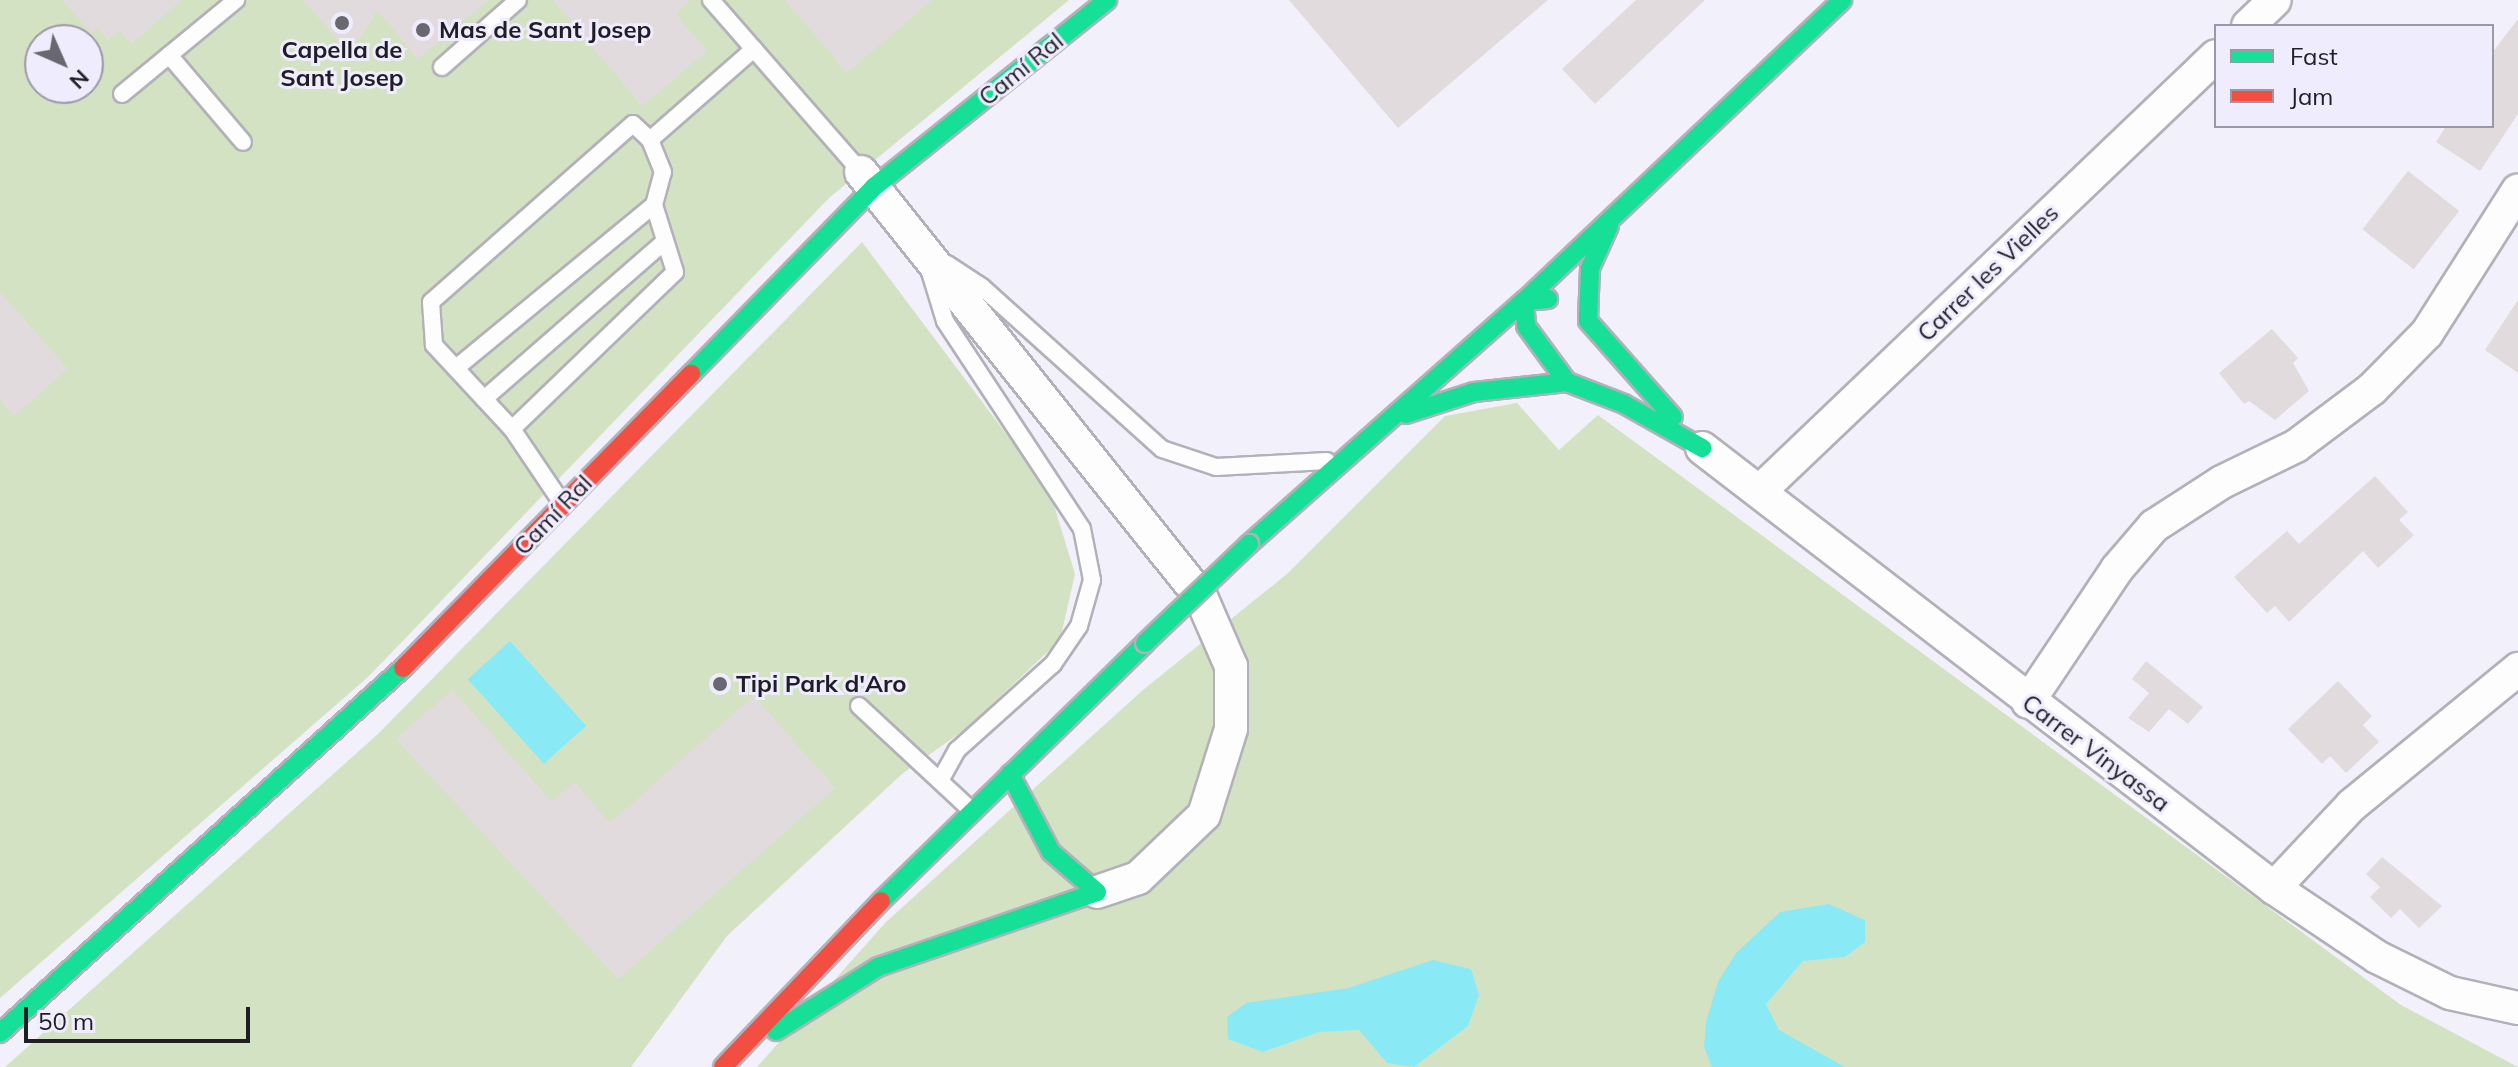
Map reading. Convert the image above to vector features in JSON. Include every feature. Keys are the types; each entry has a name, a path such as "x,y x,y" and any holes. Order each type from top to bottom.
{"street":[{"name":"Camí Ral","path":"0,1033 367,705 564,504 867,179 1107,0"},
{"path":"726,1067 972,811 1145,643 1249,544 1524,301 1842,0"},
{"path":"2250,24 2275,0"},
{"name":"Carrer les Vielles","path":"1760,491 2214,58"},
{"path":"726,1067 878,967 1138,878 1204,815 1231,729 1231,666 1201,597 867,179"},
{"path":"2028,702 2117,569 2154,526 2222,482 2296,446 2372,389 2427,333 2518,190"},
{"path":"1588,321 1590,268 1613,217"},
{"path":"1524,301 1551,298 1588,321 1702,448"},
{"path":"1524,301 1526,326 1567,382"},
{"path":"1392,418 1474,392 1567,382 1624,404 1702,448"},
{"name":"Carrer Vinyassa","path":"1702,448 2028,702 2274,888 2377,957 2450,993 2518,1008"},
{"path":"2274,888 2352,805 2518,669"},
{"path":"1010,774 1051,852 1097,892"}],"lane":[{"path":"122,94 236,0"},
{"path":"442,67 518,0"},
{"path":"711,0 867,179"},
{"path":"650,140 754,49"},
{"path":"169,55 243,142"},
{"path":"512,429 675,272 654,205 663,172 650,140 633,124 431,302 434,345 512,429 547,488 564,504"},
{"path":"456,368 654,205"},
{"path":"484,399 665,241"},
{"path":"923,248 982,287 1162,449 1216,467 1345,460"},
{"path":"923,248 945,321 1082,529 1092,580 1079,626 1053,664 957,750 941,779"},
{"path":"859,706 972,811"}],"green space":[{"path":"0,0 1069,0 829,198 368,677 0,998"},
{"name":"Tipi Park d'Aro","path":"862,242 1050,492 1075,574 1060,640 967,728 902,774 727,936 631,1067 5,1067 378,734"},
{"path":"1517,403 1559,450 1598,415 2401,1005 2518,1067 757,1067 886,922 1143,690 1287,574 1445,416"}],"water":[{"path":"510,641 586,726 544,764 468,679"},
{"path":"1829,904 1865,920 1865,942 1845,957 1803,961 1766,1004 1779,1030 1845,1067 1712,1067 1704,1047 1706,1022 1718,982 1736,953 1780,912"},
{"path":"1433,960 1471,969 1479,995 1468,1026 1414,1067 1387,1063 1359,1030 1319,1032 1263,1052 1228,1039 1227,1017 1246,1003 1348,988"}],"building":[{"path":"62,0 182,0 131,44 120,30 108,40 104,35 104,24 83,24"},
{"name":"Mas de Sant Josep","path":"303,0 488,0 418,59 377,10 360,39 341,44"},
{"path":"553,0 690,0 676,14 707,51 642,106"},
{"path":"785,0 932,0 847,73"},
{"path":"1289,0 1548,0 1398,128"},
{"path":"1636,0 1705,0 1595,104 1562,69"},
{"path":"2518,19 2518,114 2480,171 2436,142 2445,128 2494,128 2494,50"},
{"path":"2408,171 2459,211 2414,269 2362,229"},
{"path":"0,292 68,369 14,416 0,399"},
{"path":"2518,300 2518,373 2485,350"},
{"path":"2272,329 2298,358 2293,363 2309,391 2275,420 2249,401 2244,404 2219,373"},
{"path":"2375,476 2408,512 2399,520 2414,535 2378,568 2363,551 2289,622 2275,606 2267,613 2234,577 2287,531 2299,544"},
{"path":"2146,661 2203,707 2188,724 2169,709 2149,732 2128,718 2149,693 2132,679"},
{"path":"2338,681 2372,716 2363,725 2379,742 2346,773 2330,756 2322,764 2288,729"},
{"name":"Tipi Park d'Aro","path":"452,690 552,802 574,782 610,823 754,696 835,788 618,979 396,739"},
{"path":"2382,857 2442,906 2419,928 2400,909 2391,918 2370,897 2380,887 2366,874"}],"traffic: fast":[{"path":"691,374 874,187 1107,0"},
{"path":"1249,544 1524,301 1842,0"},
{"path":"1609,226 1590,268 1588,321 1673,417"},
{"path":"1548,299 1524,301 1526,326 1567,382"},
{"path":"1406,414 1474,392 1567,382 1624,404 1702,448"},
{"path":"1145,643 1249,544"},
{"path":"881,901 1145,643"},
{"path":"0,1033 403,668"},
{"path":"776,1031 878,967 1097,892 1051,852 1010,774"}],"traffic: jam":[{"path":"403,668 691,374"},
{"path":"723,1067 881,901"}],"place":[{"name":"Capella de Sant Josep","path":"342,23"},
{"name":"Mas de Sant Josep","path":"423,30"},
{"name":"Tipi Park d'Aro","path":"720,684"}]}
